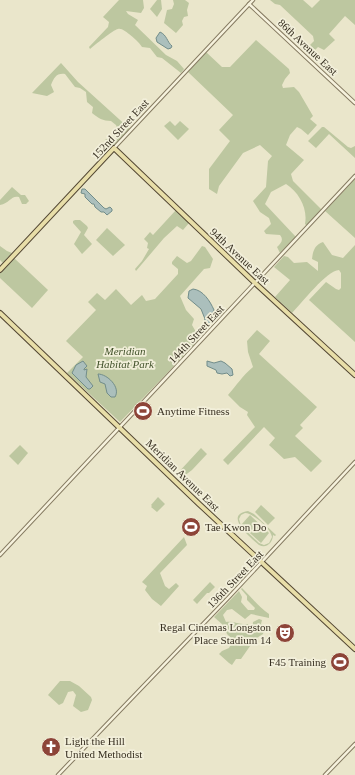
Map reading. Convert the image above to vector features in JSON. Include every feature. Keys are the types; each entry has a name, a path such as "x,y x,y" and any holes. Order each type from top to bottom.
{"main road":[{"name":"152nd Street East","path":"0,270 114,148"},
{"name":"94th Avenue East","path":"114,148 355,375"},
{"name":"Meridian Avenue East","path":"0,313 355,649"}],"street":[{"name":"152nd Street East","path":"114,148 253,0"},
{"name":"86th Avenue East","path":"249,4 355,102"},
{"name":"144th Street East","path":"0,555 355,176"},
{"name":"136th Street East","path":"58,775 262,562 355,462"},
{"path":"325,775 355,744"}],"green space":[{"path":"119,0 143,0 144,8 141,13 126,11 138,20 135,25 166,55 177,61 184,69 181,73 162,58 157,57 150,48 142,47 133,37 121,29 112,32 90,49 89,47 108,27 109,22 103,17"},
{"path":"157,0 161,0 162,9 157,17 150,9"},
{"path":"173,0 185,0 189,3 187,10 188,16 184,17 182,21 183,25 176,33 164,23 167,10 172,9 174,4"},
{"path":"270,0 303,0 312,8 320,0 355,0 355,25 345,16 329,34 335,40 324,50 318,47 315,50 310,45 314,41 313,36 280,5 275,4"},
{"path":"256,40 289,69 290,73 282,85 283,88 294,87 299,92 313,116 310,119 317,125 308,135 297,127 290,135 286,145 304,160 291,174 293,181 322,210 307,226 305,224 306,218 302,201 291,187 286,184 271,192 265,204 296,237 280,253 277,247 282,241 282,238 280,235 266,234 264,231 271,224 269,218 260,212 253,201 266,187 268,161 272,156 260,145 243,153 219,186 217,194 209,189 209,169 230,141 219,130 233,115 188,72 206,52 222,67 230,67"},
{"path":"61,63 78,82 130,129 113,146 105,139 113,140 115,138 118,130 116,125 111,121 101,119 92,113 93,107 87,102 86,92 75,87 65,74 59,74 54,78 51,85 54,92 47,96 32,93"},
{"path":"170,121 175,126 180,121 189,129 178,140 164,126"},
{"path":"322,127 324,127 348,147 351,148 355,146 355,158 329,134 316,148 308,141"},
{"path":"355,179 355,238 325,211"},
{"path":"12,187 21,195 25,195 29,201 26,204 22,204 19,197 14,197 6,203 0,205 0,200"},
{"path":"176,210 189,223 183,230 177,226 164,238 136,271 135,269 149,249 147,248 148,243 144,239 150,232 153,235"},
{"path":"75,220 80,220 87,226 88,228 84,235 92,244 82,254 74,244 81,232 73,223"},
{"path":"107,228 125,245 113,256 96,240"},
{"path":"323,242 332,255 343,258 355,245 355,342 309,300 326,282 336,289 339,290 341,288 341,273 339,270 334,271 321,281 292,313 275,297 290,280 274,267 284,256 288,257 294,263 307,262 318,271 318,262 312,259 312,256 316,246"},
{"path":"0,246 12,253 3,263 0,260"},
{"name":"Meridian Habitat Park","path":"202,246 205,247 213,259 210,268 204,269 180,296 186,310 194,319 192,325 200,339 120,422 67,373 83,357 66,341 96,310 88,302 97,293 105,300 116,289 131,305 142,295 146,301 155,299 178,274 178,269 172,264 177,256 187,263 191,261"},
{"path":"14,258 48,290 32,308 0,278 0,273"},
{"path":"257,330 270,341 259,354 317,407 300,425 303,428 295,436 322,461 311,472 295,457 284,459 269,445 275,438 264,427 228,465 223,460 255,427 247,415 248,412 240,407 228,395 253,367 248,352 247,341"},
{"path":"20,445 28,453 18,465 9,456"},
{"path":"201,448 207,454 184,476 186,478 182,482 176,475"},
{"path":"158,497 165,504 157,512 151,507 151,505"},
{"path":"261,505 275,518 268,525 255,512"},
{"path":"248,511 254,514 276,535 273,535 269,544 265,546 259,545 243,530 238,522 239,515","holes":["245,513 257,518 271,534 272,537 269,543 264,545 259,543 241,526 239,519 241,515"]},
{"path":"250,515 269,533 261,543 241,525"},
{"path":"184,537 187,545 160,573 165,586 169,589 176,583 179,586 161,606 152,599 145,590 147,586 142,582"},
{"path":"210,582 215,587 197,604 193,600"},
{"path":"242,588 269,614 269,618 251,614 245,619 232,609 227,610 223,615 226,622 248,624 250,630 252,630 253,622 259,619 262,620 261,624 265,626 263,634 255,639 241,659 236,659 232,665 219,654 229,648 232,642 231,638 227,634 223,625 214,617 239,591 242,597 241,602 248,610 254,610 255,608 247,600 247,596 241,589"},
{"path":"60,681 70,681 79,686 91,697 92,700 88,710 81,712 73,706 76,695 73,691 68,692 63,703 59,705 48,695"}],"shaded area":[{"path":"160,32 172,46 171,48 168,49 157,42 156,38"},
{"path":"82,189 85,189 104,208 106,209 110,207 112,211 107,215 104,212 101,212 85,197 85,194 81,193"},
{"path":"193,289 200,291 203,294 214,310 212,314 213,320 205,327 203,325 205,319 201,309 188,298 189,291"},
{"path":"83,361 87,366 84,369 87,369 86,377 93,386 90,389 88,389 72,373 76,365"},
{"path":"207,361 214,363 221,361 225,363 232,369 233,375 230,376 227,373 217,373 216,370 207,366"},
{"path":"98,374 105,376 115,385 115,397 111,397 107,393 105,384 100,382"}],"place":[{"name":"Anytime Fitness","path":"143,411"},
{"name":"Tae Kwon Do","path":"191,527"},
{"name":"Regal Cinemas Longston Place Stadium 14","path":"285,633"},
{"name":"F45 Training","path":"340,662"},
{"name":"Light the Hill United Methodist","path":"51,747"}]}
